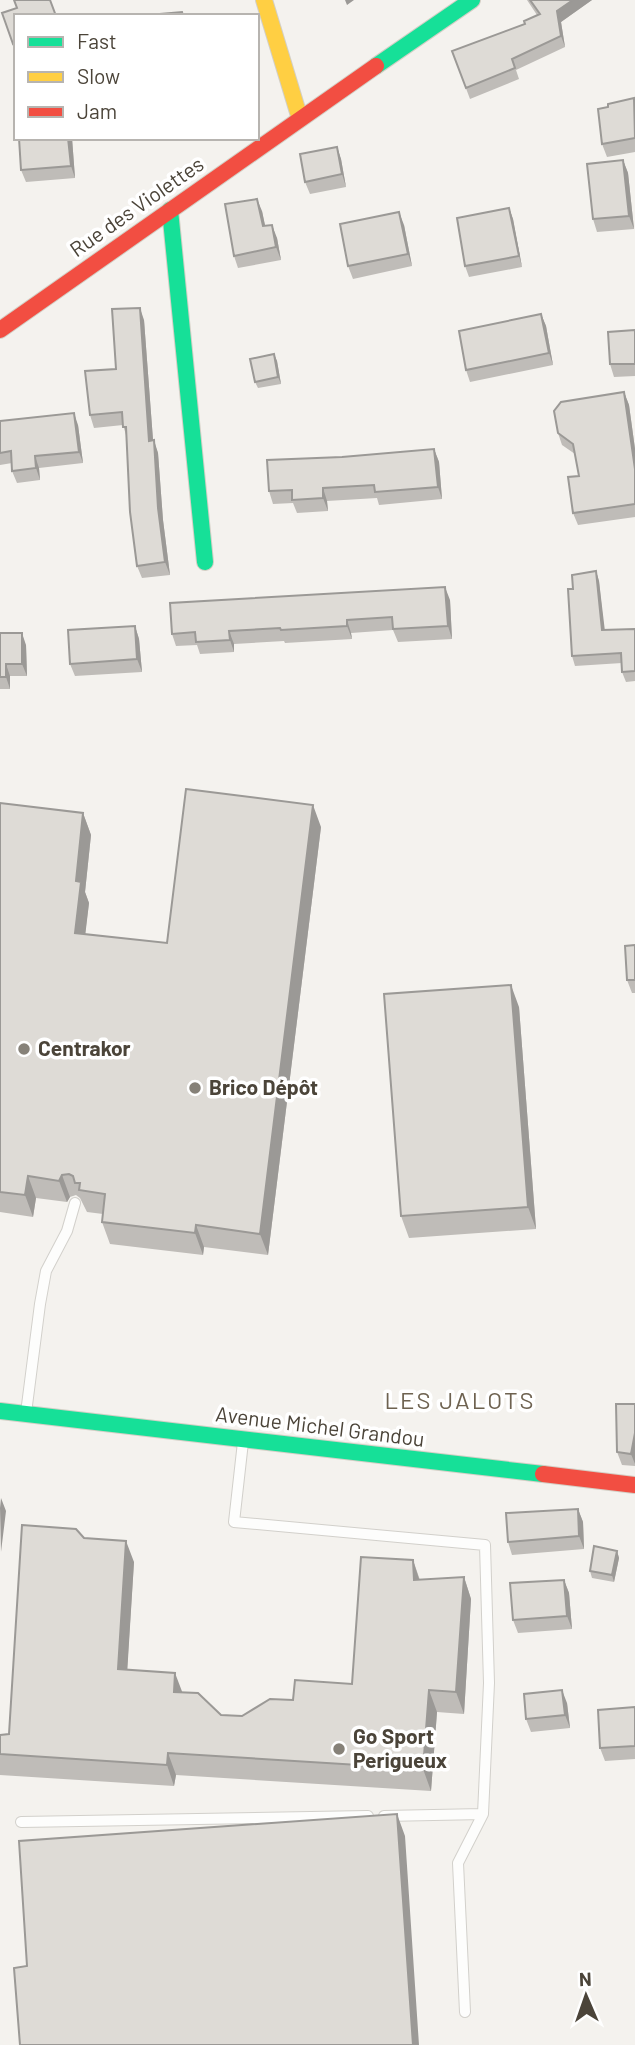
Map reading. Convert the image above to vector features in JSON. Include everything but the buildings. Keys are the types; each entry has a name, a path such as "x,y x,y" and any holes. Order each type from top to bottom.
{"street":[{"path":"264,0 300,119"},
{"name":"Rue des Violettes","path":"0,330 472,0"},
{"path":"170,210 205,562"},
{"name":"Avenue Michel Grandou","path":"0,1411 635,1485"}],"lane":[{"path":"26,1414 46,1271 67,1231 75,1203"},
{"path":"243,1439 234,1522 485,1545 489,1683 483,1814 458,1863 465,2012"},
{"path":"21,1822 483,1814"}],"traffic: fast":[{"path":"376,66 472,0"},
{"path":"170,210 205,562"},
{"path":"0,1411 543,1474"}],"traffic: slow":[{"path":"264,0 300,119"}],"traffic: jam":[{"path":"0,330 376,66"},
{"path":"543,1474 635,1485"}],"place":[{"name":"Centrakor","path":"24,1049"},
{"name":"Brico Dépôt","path":"195,1088"},
{"name":"Go Sport Perigueux","path":"339,1749"}],"district":[{"name":"LES JALOTS","path":"460,1401"}]}
